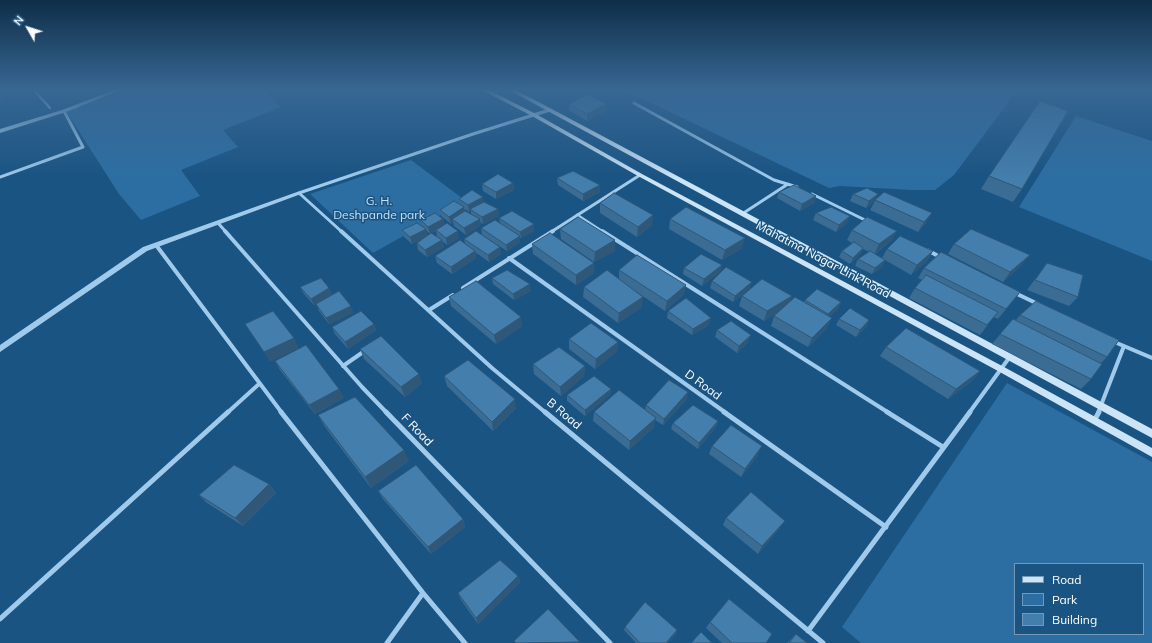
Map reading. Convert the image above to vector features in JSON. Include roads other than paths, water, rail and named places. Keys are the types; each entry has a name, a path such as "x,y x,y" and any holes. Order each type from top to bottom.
{"main road":[{"name":"Mahatma Nagar Link Road","path":"541,119 640,176 1152,452"},
{"name":"Mahatma Nagar Link Road","path":"567,119 1152,434"}],"street":[{"path":"0,131 38,119"},
{"path":"0,177 83,147 68,119"},
{"path":"0,349 145,248 300,193 521,119"},
{"path":"663,119 774,180 802,189"},
{"path":"429,310 640,176"},
{"path":"741,214 788,184"},
{"name":"B Road","path":"300,193 492,368 823,643"},
{"path":"809,193 874,224"},
{"path":"577,215 943,447"},
{"name":"F Road","path":"218,223 362,388 610,643"},
{"path":"156,245 259,384 423,593 465,643"},
{"path":"924,249 945,259"},
{"name":"D Road","path":"509,258 886,527"},
{"path":"1009,291 1045,308"},
{"path":"1109,339 1152,358"},
{"path":"1094,421 1102,406 1124,346"},
{"path":"343,366 372,347"},
{"path":"808,631 1009,358"},
{"path":"0,619 259,384"},
{"path":"387,643 423,593"}],"park label":[{"name":"G. H. Deshpande park","path":"379,208"}]}
